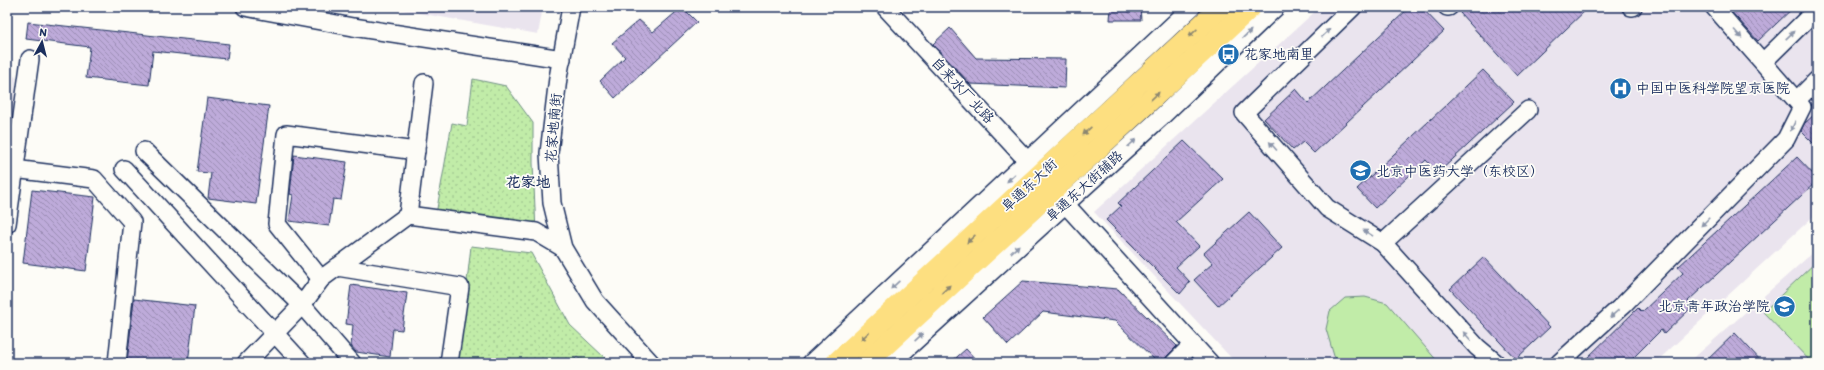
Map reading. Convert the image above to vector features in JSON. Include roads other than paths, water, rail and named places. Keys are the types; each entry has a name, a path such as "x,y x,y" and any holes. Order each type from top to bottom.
{"main road":[{"name":"阜通东大街","path":"866,363 1221,7"},
{"name":"阜通东大街","path":"836,363 1251,7"}],"street":[{"path":"245,7 353,27 562,59"},
{"name":"花家地南街","path":"571,7 562,59 549,154 552,203 563,248 595,301 651,363"},
{"name":"自来水厂北路","path":"884,7 1046,182 1192,345 1210,363"},
{"name":"阜通东大街辅路","path":"891,363 1046,182 1192,7"},
{"name":"阜通东大街辅路","path":"811,363 1046,182 1160,118 1276,7"},
{"path":"1353,7 1244,113 1327,208 1384,244 1477,348 1496,363"},
{"path":"1559,363 1624,304 1786,139 1802,107 1714,7"},
{"path":"1763,62 1817,9"},
{"path":"7,224 30,59"},
{"path":"1797,100 1817,80"},
{"path":"408,215 424,83"},
{"path":"1384,244 1528,110"},
{"path":"321,279 277,224 286,134 416,152"},
{"path":"144,151 302,305 352,363"},
{"path":"14,169 94,179 132,222 117,363"},
{"path":"124,169 302,363"},
{"path":"246,363 302,305 321,279 408,215 536,232 563,248"},
{"path":"337,267 460,287 449,363"},
{"path":"1174,363 1192,345"}],"place":[{"name":"花家地南里","path":"1228,54"},
{"name":"中国中医科学院望京医院","path":"1621,88"},
{"name":"北京中医药大学（东校区）","path":"1360,171"},
{"name":"北京青年政治学院","path":"1785,306"}],"district":[{"name":"花家地","path":"528,182"}]}
